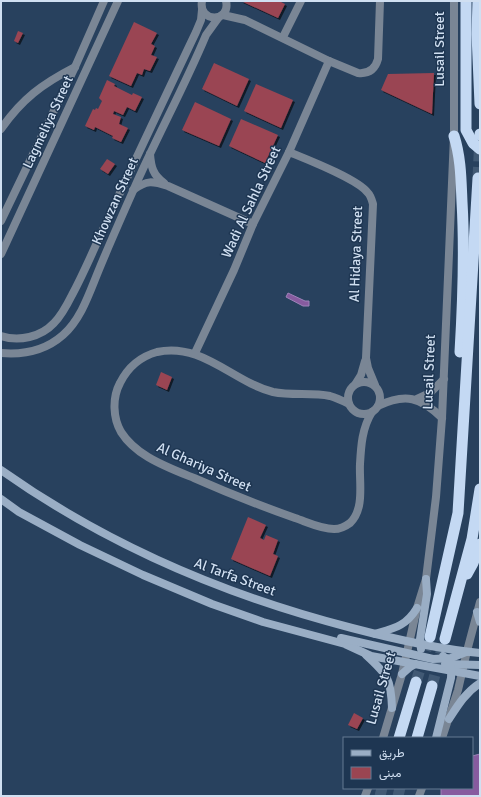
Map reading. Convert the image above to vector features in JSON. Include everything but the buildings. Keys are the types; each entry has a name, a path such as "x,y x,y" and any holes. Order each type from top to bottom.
{"highway":[{"path":"466,1 466,130 473,143 480,150"},
{"path":"478,1 477,34 480,104"},
{"path":"454,136 460,164 464,231 464,284 458,393 456,490 458,513"},
{"path":"426,642 458,513 478,178"},
{"path":"445,639 472,539 480,489"},
{"path":"459,586 471,567 480,544"},
{"path":"399,737 416,682"},
{"path":"417,737 432,686"}],"main road":[{"name":"Al Tarfa Street","path":"1,470 90,527 182,571 267,603 318,620 410,642 426,642 480,653"},
{"path":"1,479 13,478"},
{"path":"1,499 19,512 80,545 143,575 212,604 263,622 345,644 371,656 414,665"},
{"path":"426,579 427,594 420,639 426,642 449,665 462,674 480,676"},
{"path":"375,634 400,626 410,618 417,608"},
{"path":"477,612 480,622"},
{"path":"312,634 334,636 407,654 430,663"},
{"path":"426,642 430,663"},
{"path":"436,737 450,685 449,665 455,657 467,651"},
{"path":"362,652 388,679 391,690 392,708"},
{"path":"402,674 414,665 424,662 449,665 480,665"},
{"path":"449,719 461,700 480,683"}],"street":[{"name":"Lagmeliya Street","path":"2,216 75,67 104,1"},
{"name":"Lagmeliya Street","path":"1,254 118,1"},
{"path":"226,1 245,20"},
{"path":"221,16 226,9 226,1"},
{"path":"283,37 300,1"},
{"path":"200,5 210,17 221,16 245,20 283,37 329,61 358,73 367,73 375,66 379,54 380,1"},
{"name":"Lusail Street","path":"383,737 405,663 417,608 426,579 436,497 444,379 454,136 454,1"},
{"name":"Khowzan Street","path":"1,336 8,338 23,338 33,336 43,332 54,324 63,312 79,282 136,156 196,32 201,20 200,5"},
{"name":"Khowzan Street","path":"1,353 23,353 44,347 63,334 72,324 83,306 133,190 206,35 221,16"},
{"name":"Wadi Al Sahla Street","path":"195,354 234,270 253,224 289,152 329,61"},
{"path":"1,129 12,113 41,86 75,67"},
{"name":"Al Hidaya Street","path":"289,152 360,185 369,193 373,204 366,358 368,368 377,388"},
{"path":"150,154 153,171 159,179 168,186"},
{"path":"133,190 141,184 152,181 168,186 253,224"},
{"name":"Al Ghariya Street","path":"349,404 330,396 286,394 271,391 195,354 165,351 147,355 133,364 118,386 114,406 115,418 120,431 132,445 157,462 249,502 321,527 335,529 349,523 356,514 359,505 360,464 363,431 372,412"},
{"name":"Al Hidaya Street","path":"353,386 361,374 366,358"},
{"path":"399,398 378,406 372,412 367,414 357,413 349,404 348,395 353,386 364,381 399,398 417,399 430,394 444,379"},
{"name":"Al Ghariya Street","path":"330,396 353,386"},
{"path":"377,388 380,396 378,406"},
{"path":"417,399 428,405 442,418"},
{"name":"Al Ghariya Street","path":"357,413 363,431"},
{"path":"442,737 462,674 480,602"}],"shaded area":[{"path":"288,293 305,301 309,301 309,306 303,306 286,297"},
{"path":"480,754 480,796 441,796 441,789 473,789 473,756"}],"tunnel":[{"path":"478,178 480,135"},
{"path":"416,682 430,637"},
{"path":"432,686 442,648"},
{"path":"380,796 382,789"},
{"path":"398,796 400,789"}]}
